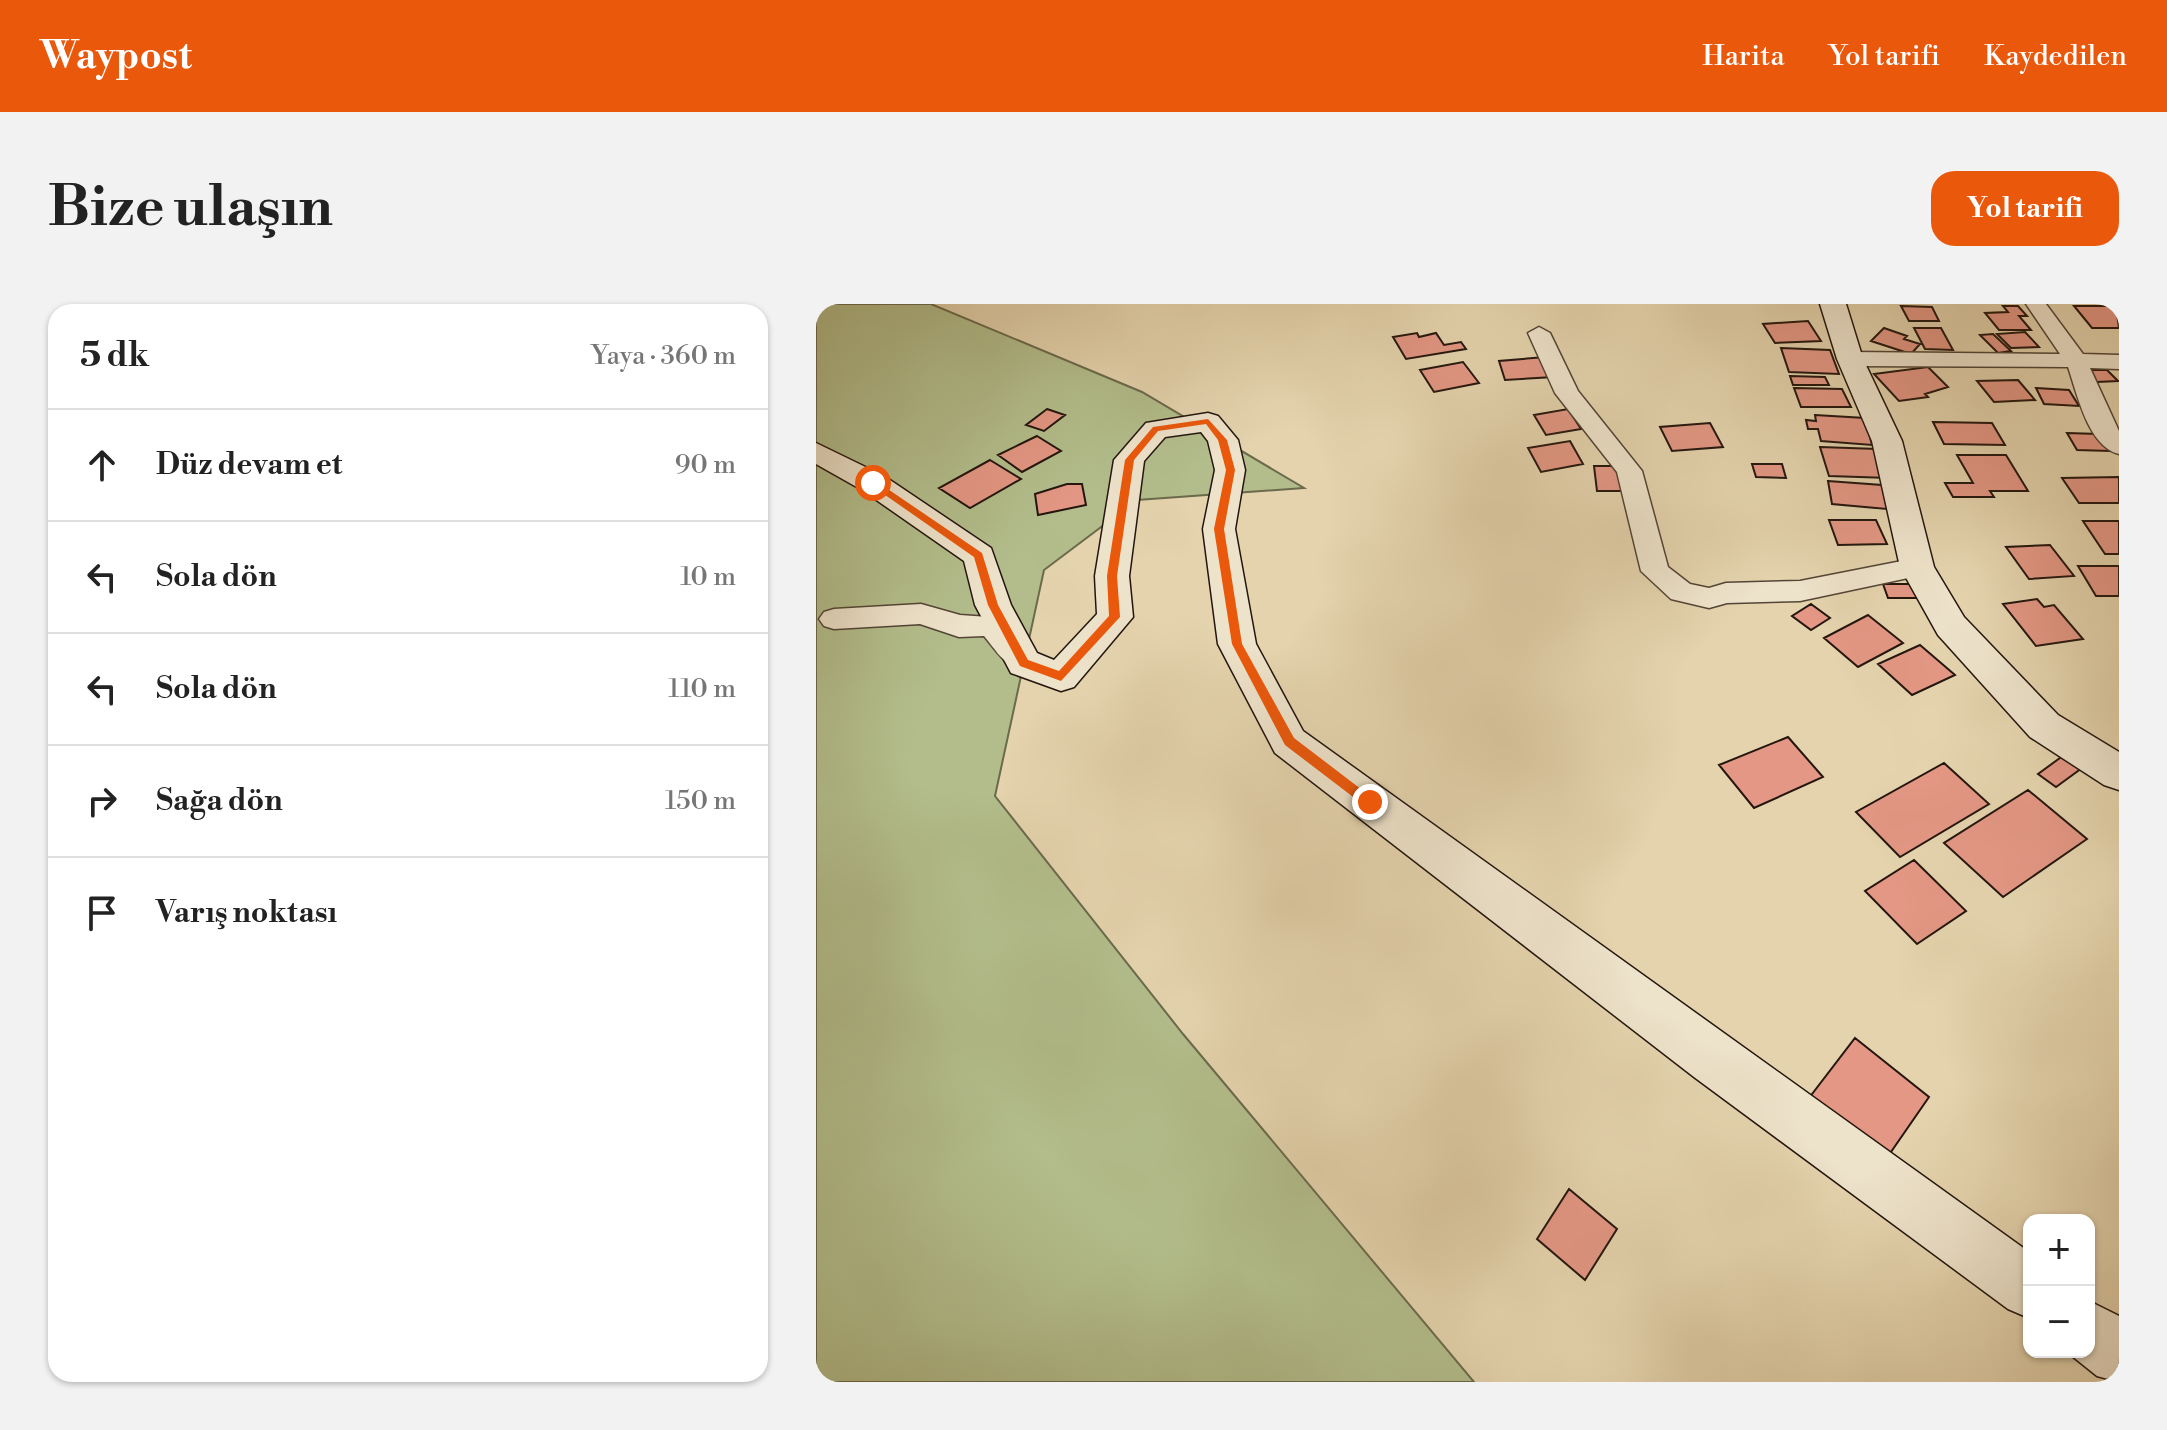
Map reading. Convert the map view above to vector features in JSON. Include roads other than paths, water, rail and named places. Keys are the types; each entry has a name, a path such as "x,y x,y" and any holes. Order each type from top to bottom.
{"street":[{"path":"1833,304 1850,359 1887,441 1905,528 1917,567 1951,626 2044,726 2119,773"},
{"path":"2036,304 2076,360 2102,426 2119,447"},
{"path":"1539,333 1567,393 1629,471 1655,571 1681,592 1709,598 1726,593 1800,591 1917,567"},
{"path":"1850,359 2119,362"},
{"path":"834,619 921,614 959,626 992,625 1024,663 1061,677 1115,617 1112,576 1129,460 1156,429 1208,422 1223,440 1230,470 1219,529 1237,644 1289,742 1712,1059 2026,1286"},
{"path":"816,452 873,483 979,556 993,605 1024,663"},
{"path":"2095,1336 2119,1354"}]}
